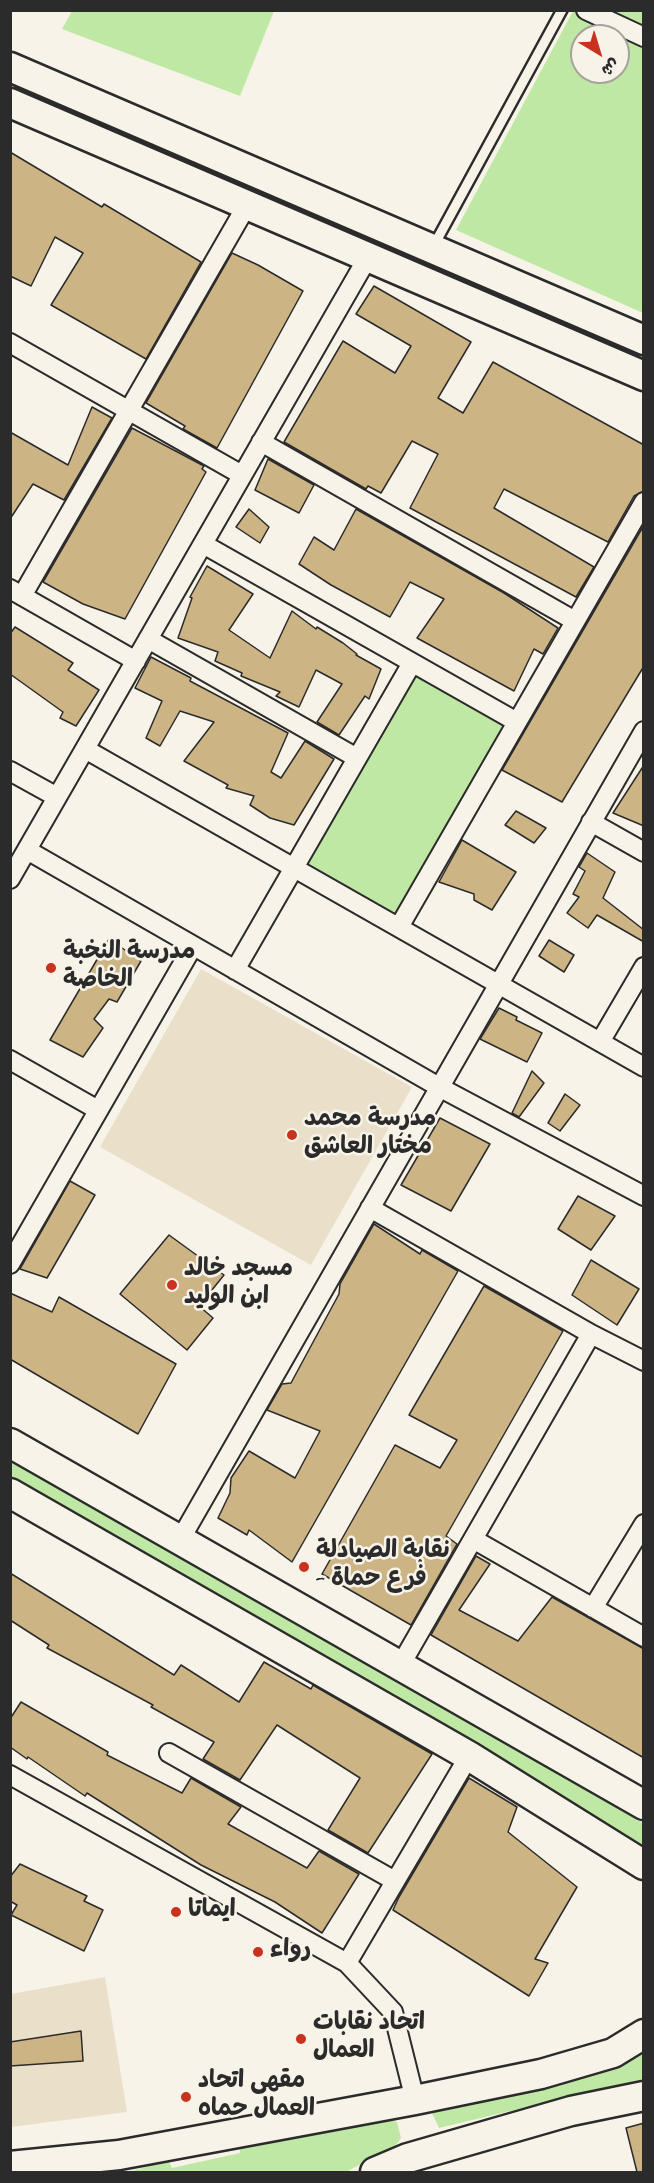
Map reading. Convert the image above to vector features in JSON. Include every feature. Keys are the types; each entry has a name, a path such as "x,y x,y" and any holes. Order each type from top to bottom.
{"main road":[{"path":"10,67 644,340"},
{"path":"10,103 644,376"},
{"path":"10,1443 644,1804"},
{"path":"10,1493 469,1756 644,1865"},
{"path":"10,2166 113,2164 541,2074 612,2053 644,2034"},
{"path":"375,2172 408,2158 571,2110 644,2096"}],"street":[{"path":"586,10 644,38"},
{"path":"136,660 16,592 129,411 247,206"},
{"path":"10,879 368,257"},
{"path":"10,343 242,475"},
{"path":"261,442 576,621"},
{"path":"399,927 644,502"},
{"path":"203,544 517,722"},
{"path":"148,639 357,758"},
{"path":"235,970 412,663"},
{"path":"180,1540 644,731"},
{"path":"85,749 644,1067"},
{"path":"10,771 57,797"},
{"path":"591,822 644,852"},
{"path":"27,850 439,1087 644,1196"},
{"path":"10,1264 193,946"},
{"path":"600,1042 641,978"},
{"path":"10,1060 98,1110"},
{"path":"370,1208 591,1334 644,1361"},
{"path":"400,1666 591,1334"},
{"path":"594,1608 644,1524"},
{"path":"473,1539 644,1637"},
{"path":"169,1753 395,1881"},
{"path":"347,1963 469,1756"},
{"path":"10,1775 347,1963 393,2012 416,2100"}],"lane":[{"path":"432,249 562,10"}],"shaded area":[{"path":"201,969 412,1087 311,1265 100,1147"},
{"path":"105,1977 127,2112 11,2127 11,1994"}],"green space":[{"path":"72,11 274,11 240,96 62,29"},
{"path":"573,11 643,11 643,313 456,230"},
{"path":"412,663 517,722 399,927 294,868"},
{"path":"11,1458 643,1823 643,1845 11,1476"},
{"path":"643,2049 643,2079 439,2128 432,2113 571,2081"},
{"path":"378,2116 397,2122 401,2138 396,2145 346,2172 129,2172 168,2160 172,2168 240,2153 239,2140"}],"building":[{"path":"10,152 102,207 104,204 201,262 146,359 51,305 83,253 55,237 31,286 10,276"},
{"path":"232,253 303,291 217,448 183,429 185,426 146,403"},
{"path":"374,286 471,342 438,398 463,413 493,362 644,445 644,491 634,496 608,542 504,489 494,508 594,567 576,597 410,508 438,454 412,441 381,493 368,486 366,489 284,442 343,341 395,373 411,346 356,314"},
{"path":"92,407 112,418 64,500 33,484 10,519 10,432 68,465"},
{"path":"132,428 204,466 202,469 206,472 125,619 83,604 43,582"},
{"path":"268,459 314,485 299,513 255,490"},
{"path":"249,509 269,527 260,543 236,527"},
{"path":"356,509 504,593 558,628 543,654 534,649 514,691 417,638 444,599 410,582 390,617 331,585 299,564 314,537 334,550"},
{"path":"644,525 644,666 562,802 502,770"},
{"path":"207,566 253,594 229,630 270,658 292,611 316,629 317,627 343,643 356,655 381,669 369,699 365,696 339,735 317,722 342,684 316,670 299,707 276,696 280,692 241,676 242,673 215,661 218,652 178,638 192,598 190,597"},
{"path":"15,627 73,663 68,670 99,690 76,726 60,718 63,712 10,674 10,634"},
{"path":"151,657 191,678 190,681 288,733 271,772 281,778 305,741 334,759 294,825 270,818 250,805 254,796 226,788 228,785 184,761 214,722 180,711 160,746 146,738 162,701 135,688"},
{"path":"644,765 644,826 613,813"},
{"path":"516,811 546,828 534,843 505,825"},
{"path":"462,840 516,872 492,910 474,900 474,894 439,882"},
{"path":"587,853 615,872 603,898 644,930 644,942 597,915 588,928 567,913 579,897 573,894 585,871 579,867"},
{"path":"109,939 141,961 117,1002 109,999 94,1019 103,1028 83,1057 50,1040"},
{"path":"549,940 574,955 564,972 539,956"},
{"path":"499,1008 517,1017 516,1020 542,1033 527,1062 480,1039"},
{"path":"532,1071 544,1083 519,1117 512,1113"},
{"path":"565,1094 580,1105 560,1131 548,1123"},
{"path":"440,1118 490,1144 451,1211 401,1185"},
{"path":"70,1181 95,1195 47,1278 20,1269"},
{"path":"578,1196 615,1216 591,1250 558,1229"},
{"path":"374,1224 420,1254 422,1250 458,1271 292,1562 249,1530 247,1535 218,1518 230,1493 231,1478 249,1451 295,1478 320,1431 267,1410 282,1384 291,1383 339,1294 340,1284"},
{"name":"مسجد خالد ابن الوليد","path":"169,1235 224,1275 199,1306 213,1318 187,1350 120,1294"},
{"path":"591,1260 639,1289 617,1325 572,1295"},
{"path":"484,1286 563,1331 446,1536 457,1544 411,1625 322,1574 395,1445 440,1468 457,1440 409,1415"},
{"path":"10,1293 52,1312 59,1297 176,1364 138,1434 10,1359"},
{"path":"476,1556 490,1564 459,1610 518,1641 552,1597 644,1649 644,1758 431,1635"},
{"path":"10,1573 174,1675 181,1665 239,1702 264,1662 311,1689 313,1685 432,1754 368,1853 328,1830 360,1778 277,1725 240,1780 203,1759 214,1742 151,1707 153,1705 47,1648 49,1645 10,1620"},
{"path":"21,1702 108,1752 107,1755 182,1793 191,1778 241,1807 228,1824 307,1868 319,1851 359,1874 322,1933 275,1902 201,1865 87,1793 85,1796 10,1747 10,1719"},
{"path":"469,1778 517,1807 508,1832 577,1887 535,1959 548,1963 529,1996 393,1910"},
{"path":"20,1864 87,1896 84,1901 103,1910 84,1951 11,1915 17,1905 10,1901 10,1877"},
{"path":"81,2031 83,2061 10,2066 10,2042"},
{"path":"644,2123 644,2172 637,2172 626,2128"}],"place":[{"name":"مدرسة النخبة الخاصة","path":"51,968"},
{"name":"مدرسة محمد مختار العاشق","path":"292,1135"},
{"name":"مسجد خالد ابن الوليد","path":"172,1285"},
{"name":"نقابة الصيادلة - فرع حماة","path":"304,1567"},
{"name":"ايماتا","path":"176,1912"},
{"name":"رواء","path":"258,1952"},
{"name":"اتحاد نقابات العمال","path":"301,2039"},
{"name":"مقهى اتحاد العمال حماه","path":"186,2097"}]}
